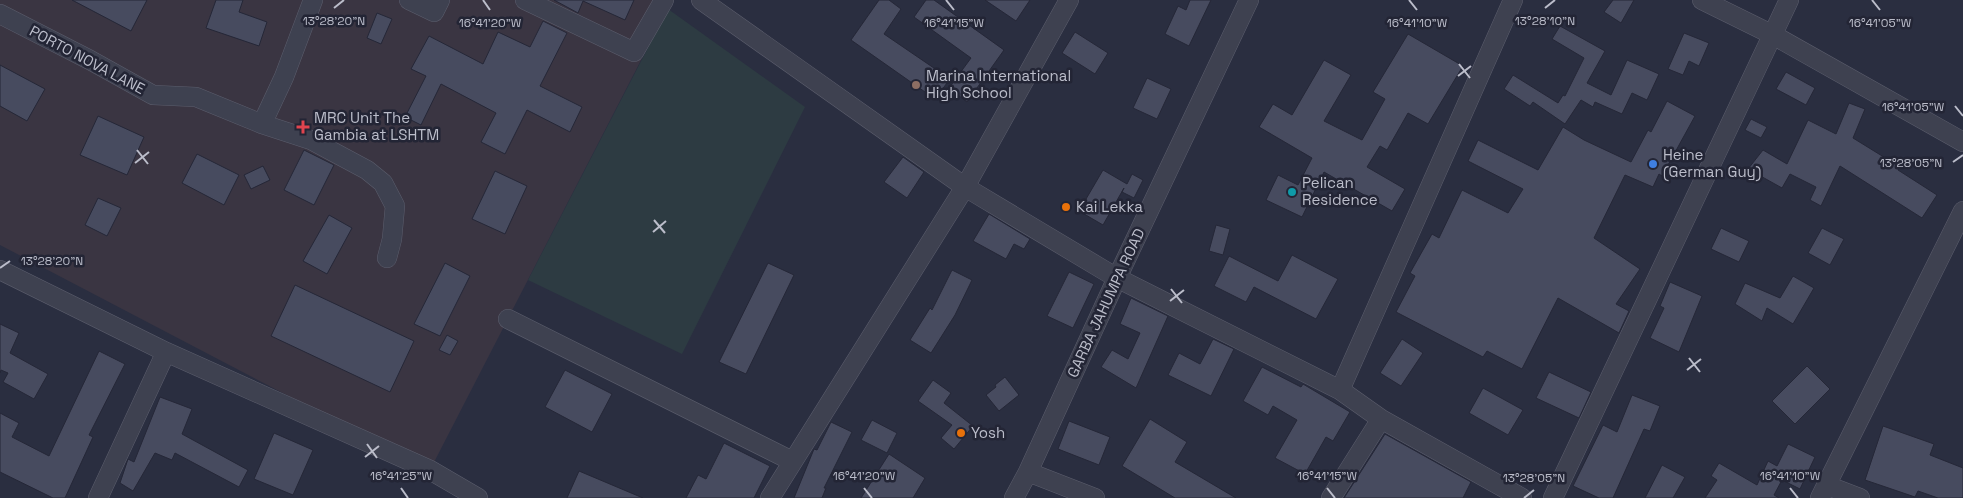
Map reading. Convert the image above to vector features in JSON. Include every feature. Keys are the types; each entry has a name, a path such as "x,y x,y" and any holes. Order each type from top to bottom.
{"street":[{"path":"262,124 284,77 313,0"},
{"path":"409,0 434,12 440,0"},
{"path":"525,0 634,52 664,0"},
{"path":"701,0 965,187 1117,278 1340,390 1381,418 1522,498"},
{"path":"770,498 965,187 1068,0"},
{"name":"GARBA JAHUMPA ROAD","path":"1014,498 1028,472 1117,278 1250,0"},
{"path":"1340,390 1513,0"},
{"path":"1702,0 1772,35 1963,142"},
{"path":"1553,498 1789,0"},
{"name":"PORTO NOVA LANE","path":"0,14 153,94 196,97 262,124 311,140 367,170 383,183 395,206 392,239 387,258"},
{"path":"1860,498 1823,492 1962,216"},
{"path":"0,270 166,352 430,470 478,498"},
{"path":"508,318 792,461"},
{"path":"98,498 166,352"},
{"path":"1331,498 1381,418"},
{"path":"1028,472 1095,498"}],"shaded area":[{"name":"MRC Unit The Gambia at LSHTM","path":"0,0 672,0 430,470 0,245"},
{"path":"668,9 805,107 682,354 528,280"}],"building":[{"path":"72,0 147,0 131,31"},
{"path":"216,0 243,0 239,12 267,22 259,46 206,28"},
{"path":"554,0 634,0 625,20 583,1 578,13"},
{"path":"879,0 889,0 901,9 884,34 950,79 935,99 851,40"},
{"path":"926,0 934,0 1004,50 967,102 949,88 971,58 914,17"},
{"path":"985,0 1030,0 1016,21"},
{"path":"1190,0 1211,0 1189,46 1165,34 1178,6 1186,10"},
{"path":"1613,0 1634,0 1621,23 1604,12"},
{"path":"377,13 392,19 381,44 367,38"},
{"path":"543,21 567,33 540,86 582,107 570,132 527,110 505,154 481,142 496,113 441,84 421,125 405,117 426,76 411,69 429,36 483,64 498,32 530,47"},
{"path":"1560,26 1605,51 1587,83 1611,95 1627,60 1659,74 1647,100 1632,93 1622,114 1595,102 1593,107 1581,100 1565,124 1533,102 1530,106 1504,89 1513,75 1558,103 1563,95 1565,96 1584,58 1552,39"},
{"path":"1075,32 1108,53 1095,74 1062,53"},
{"path":"1684,33 1709,43 1699,66 1689,61 1683,75 1668,69"},
{"path":"1408,34 1463,66 1428,124 1408,113 1387,150 1380,146 1367,167 1405,189 1392,211 1324,172 1302,217 1266,200 1278,175 1298,185 1312,158 1259,127 1273,104 1292,115 1324,60 1351,75 1324,121 1362,140 1385,99 1373,92"},
{"path":"0,65 45,89 27,121 0,106"},
{"path":"1786,72 1815,88 1806,105 1776,89"},
{"path":"1147,78 1171,89 1157,119 1133,108"},
{"path":"1667,101 1695,116 1662,176 1659,174 1653,187 1625,175 1594,238 1640,269 1616,304 1629,311 1619,333 1558,298 1522,369 1487,351 1483,357 1396,312 1415,276 1410,273 1432,234 1439,238 1462,190 1508,213 1523,189 1468,161 1478,140 1538,170 1563,127 1584,140 1631,162 1648,130 1651,132"},
{"path":"1849,103 1865,109 1853,138 1900,167 1898,170 1937,195 1922,218 1840,166 1821,206 1810,200 1816,187 1790,174 1782,188 1748,169 1763,150 1787,164 1808,120 1836,134"},
{"path":"98,116 144,137 127,175 80,155"},
{"path":"1751,119 1767,127 1761,138 1745,130"},
{"path":"304,150 334,165 314,205 284,190"},
{"path":"197,154 239,175 224,205 182,183"},
{"path":"903,157 924,172 907,198 884,182"},
{"path":"263,166 270,180 251,189 244,175"},
{"path":"1103,170 1127,184 1132,174 1143,180 1134,198 1122,192 1124,188 1103,225 1079,211"},
{"path":"495,171 527,186 505,234 472,219"},
{"path":"98,198 121,208 107,236 85,225"},
{"path":"989,214 1030,239 1024,249 1014,244 1006,259 973,241"},
{"path":"329,215 352,228 327,274 303,261"},
{"path":"1216,225 1230,229 1223,255 1209,251"},
{"path":"1721,228 1749,241 1739,262 1711,249"},
{"path":"1822,228 1844,239 1830,265 1808,253"},
{"path":"1292,255 1338,279 1316,319 1254,287 1246,302 1214,286 1229,256 1278,281"},
{"path":"445,263 470,276 440,336 414,324"},
{"path":"768,263 794,275 746,374 719,362"},
{"path":"952,270 972,280 955,315 931,353 910,340 930,308 932,310"},
{"path":"1069,272 1094,284 1073,328 1047,316"},
{"path":"1793,276 1814,288 1793,324 1767,308 1762,321 1735,304 1745,283 1780,298"},
{"path":"1670,282 1702,296 1679,352 1650,338 1664,308 1660,306"},
{"path":"295,285 414,341 390,392 271,336"},
{"path":"1131,298 1168,316 1136,388 1101,367 1112,350 1128,359 1140,333 1120,324"},
{"path":"0,324 19,333 10,353 48,374 34,399 3,382 8,373 1,370 0,373"},
{"path":"447,335 458,341 450,355 439,350"},
{"path":"1213,339 1234,349 1211,396 1168,375 1179,353 1200,364"},
{"path":"1402,339 1423,353 1401,386 1380,373"},
{"path":"99,351 125,364 89,435 93,437 65,498 53,498 0,472 0,413 19,423 12,437 49,456"},
{"path":"1807,366 1830,389 1795,424 1772,401"},
{"path":"1262,367 1301,387 1303,384 1350,412 1333,441 1326,437 1305,474 1275,458 1297,420 1273,406 1268,415 1243,401"},
{"path":"565,370 612,394 592,432 545,407"},
{"path":"1549,372 1591,392 1579,418 1536,398"},
{"path":"1005,377 1019,395 999,411 986,395"},
{"path":"933,380 951,393 944,403 973,426 954,449 941,438 952,425 918,401"},
{"path":"1483,388 1523,410 1508,435 1469,413"},
{"path":"1632,395 1660,406 1650,431 1644,429 1613,498 1599,498 1573,486 1603,425 1617,432"},
{"path":"160,397 192,409 182,434 248,470 239,487 175,453 172,460 155,453 133,491 120,483 128,459 134,462"},
{"path":"1150,419 1187,442 1175,462 1236,498 1175,498 1122,466"},
{"path":"872,420 897,433 887,453 861,440"},
{"path":"1069,421 1110,437 1099,465 1058,449"},
{"path":"831,422 852,432 824,488 826,488 822,498 794,498 814,449 817,450"},
{"path":"1883,426 1934,444 1930,455 1963,468 1963,498 1938,498 1918,491 1915,497 1865,480"},
{"path":"274,433 313,450 293,495 254,479"},
{"path":"1385,434 1471,482 1463,498 1344,498"},
{"path":"724,443 770,466 754,498 686,498 698,475 706,479"},
{"path":"1788,444 1815,457 1800,489 1782,480 1774,495 1779,498 1705,498 1717,480 1711,476 1719,463 1757,485 1768,461 1777,466"},
{"path":"889,454 925,478 913,498 861,498"},
{"path":"1662,465 1685,477 1673,498 1645,498"},
{"path":"579,471 643,498 567,498"}],"place":[{"name":"Marina International High School","path":"916,85"},
{"name":"MRC Unit The Gambia at LSHTM","path":"303,127"},
{"name":"Heine (German Guy)","path":"1653,164"},
{"name":"Pelican Residence","path":"1292,192"},
{"name":"Kai Lekka","path":"1066,207"},
{"name":"Yosh","path":"961,433"}]}
